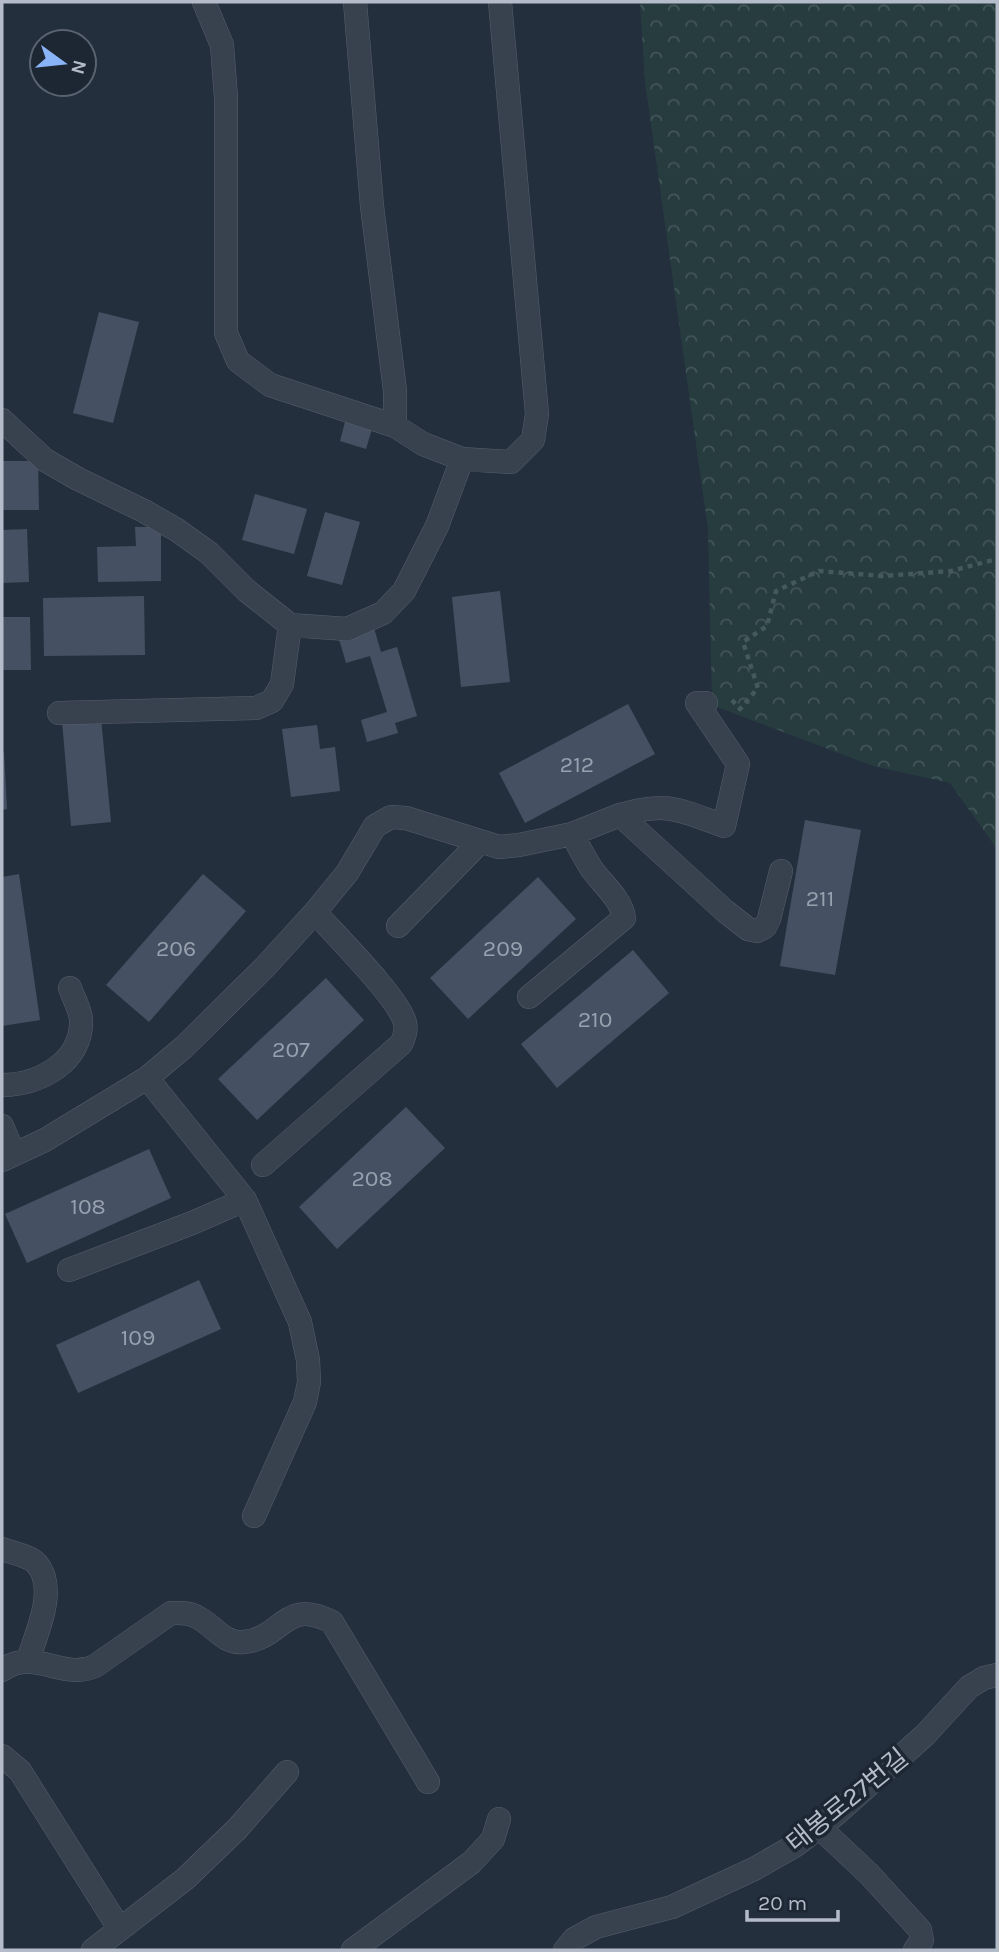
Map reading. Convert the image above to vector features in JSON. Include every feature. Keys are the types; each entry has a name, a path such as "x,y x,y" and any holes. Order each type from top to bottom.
{"street":[{"path":"204,2 222,45 226,98 226,333 238,361 270,385 395,426 423,444 463,459 511,462 533,440 537,414 500,2"},
{"path":"355,2 372,206 395,391 395,426"},
{"path":"2,420 45,460 144,510 177,530 209,553 247,591 290,625 347,629 383,613 404,591 437,526 463,459"},
{"path":"59,713 256,708 264,705 272,701 282,684 290,625"},
{"path":"2,1126 8,1157 45,1139 147,1078 214,1019 315,912 347,873 375,825 391,817 406,818 499,847 572,834 645,807 667,806 724,826 738,764 697,704 715,696"},
{"path":"620,815 748,929 757,931 765,927 781,871"},
{"path":"528,997 624,918 616,899 592,870 572,834"},
{"path":"398,926 480,842"},
{"path":"264,1165 401,1044 405,1036 406,1024 401,1012 373,976 315,912"},
{"path":"2,1085 17,1085 35,1080 60,1067 77,1046 81,1018 70,988"},
{"path":"147,1078 245,1200 300,1322 308,1360 309,1382 305,1402 254,1516"},
{"path":"69,1270 245,1200"},
{"path":"2,1549 36,1563 44,1576 46,1592 41,1620 28,1660"},
{"path":"2,1670 8,1665 28,1660 84,1671 171,1613 185,1612 198,1617 227,1640 241,1643 256,1640 298,1613 316,1613 331,1622 428,1782"},
{"name":"태봉로27번길","path":"565,1950 574,1939 596,1927 672,1907 754,1869 796,1845 820,1828 925,1735 969,1687 984,1678 997,1675"},
{"path":"2,1756 20,1772 119,1928"},
{"path":"93,1950 185,1879 236,1829 287,1772"},
{"path":"353,1950 472,1862 493,1839 499,1819"},
{"path":"820,1828 869,1874 920,1930 922,1940 915,1950"}],"path":[{"path":"715,696 740,709 758,688 743,642 766,626 776,591 819,571 883,576 951,571 997,559"}],"green space":[{"path":"640,2 997,2 997,849 950,783 873,766 712,705 708,529 645,82"}],"building":[{"path":"99,312 139,322 113,423 73,413"},
{"path":"345,422 372,429 366,449 340,441"},
{"path":"2,461 38,461 39,510 2,510"},
{"path":"255,494 307,509 294,554 242,540"},
{"path":"325,512 360,522 342,585 307,576"},
{"path":"135,527 161,527 161,581 98,582 97,547 136,546"},
{"path":"27,529 29,582 2,583 2,530"},
{"path":"500,591 510,682 461,687 452,597"},
{"path":"144,596 145,655 44,656 43,598"},
{"path":"2,617 30,617 31,670 2,670"},
{"path":"374,628 381,652 397,647 417,716 395,723 398,733 367,742 361,720 387,712 370,656 346,663 339,639"},
{"path":"628,704 655,754 525,823 499,773"},
{"path":"101,718 111,822 71,826 62,721"},
{"path":"317,725 320,749 335,747 340,791 291,797 282,729"},
{"path":"2,752 7,809 2,810"},
{"path":"805,820 861,830 835,975 780,966"},
{"path":"19,874 40,1020 2,1026 2,877"},
{"path":"203,874 246,911 149,1022 106,985"},
{"path":"538,877 576,919 468,1019 430,978"},
{"path":"633,950 669,993 557,1088 521,1044"},
{"path":"326,978 364,1020 257,1120 218,1079"},
{"path":"406,1107 445,1148 337,1249 299,1207"},
{"path":"149,1149 171,1198 27,1263 5,1214"},
{"path":"199,1280 221,1329 78,1393 56,1345"}]}
